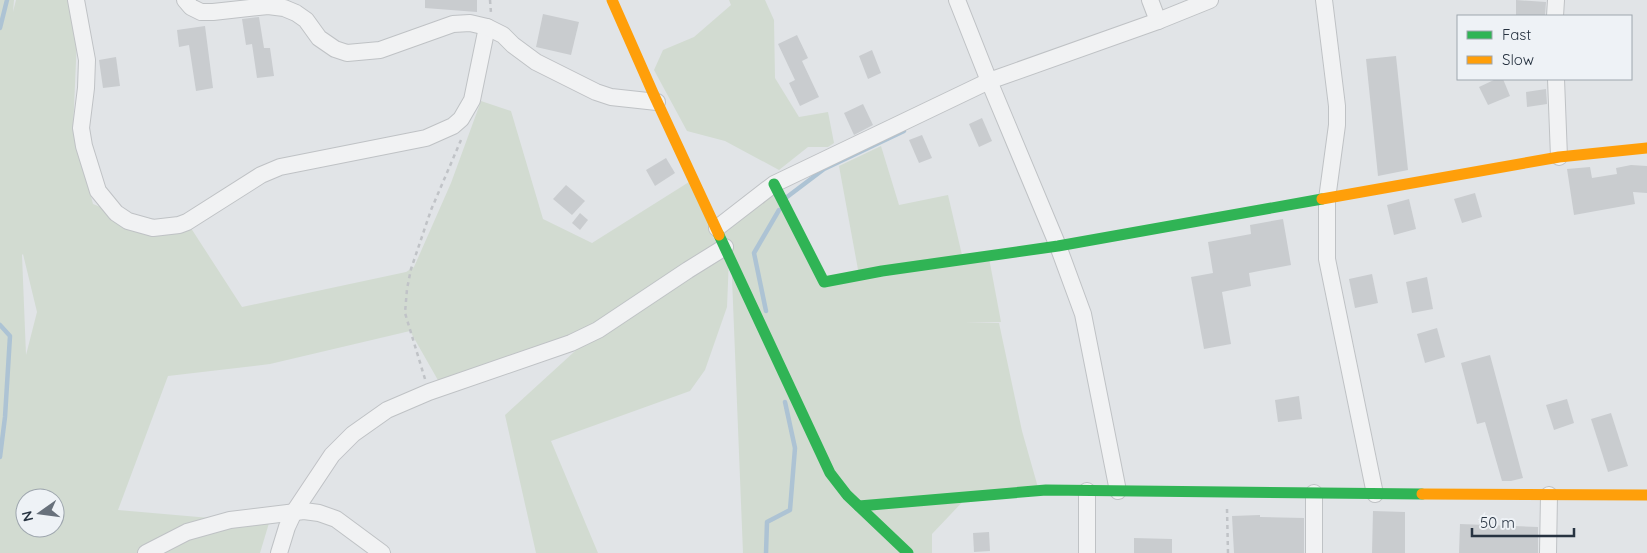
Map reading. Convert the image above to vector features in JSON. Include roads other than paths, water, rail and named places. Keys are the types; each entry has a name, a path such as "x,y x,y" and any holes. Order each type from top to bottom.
{"street":[{"path":"76,0 87,60 81,128 84,146 96,186 104,199 122,218 153,228 187,222 261,175 280,167 426,138 453,126 461,119 472,100 489,21"},
{"path":"185,0 191,7 201,12 268,6 284,8 306,20 319,38 335,49 347,54 380,50 453,24 489,21"},
{"path":"612,0 830,473 840,488 889,532 908,553"},
{"path":"957,0 1058,246 1083,314 1118,491"},
{"path":"1150,0 1158,21"},
{"path":"717,228 774,184 989,81 1158,21 1210,0"},
{"path":"1324,0 1337,106 1337,125 1327,199 1327,259 1374,494"},
{"path":"1555,15 1556,0"},
{"path":"489,21 513,45 536,62 596,92 611,97 658,102"},
{"path":"1556,80 1559,157"},
{"path":"774,184 824,282 859,275 995,257 1559,157 1647,148"},
{"path":"280,553 287,527 294,512 332,455 354,434 387,410 429,392 578,340 598,330 725,247"},
{"path":"859,506 1046,490 1314,494 1647,495"},
{"path":"1087,490 1087,553"},
{"path":"1314,494 1314,553"},
{"path":"1548,553 1549,495"},
{"path":"146,553 187,532 230,520 304,511 336,518 382,553"}],"waterway":[{"path":"0,28 7,0"},
{"path":"787,197 824,169 904,131"},
{"path":"766,311 754,253 779,210"},
{"path":"0,325 10,336 5,417 0,457"},
{"path":"766,553 767,522 790,510 795,448 785,402"}]}
